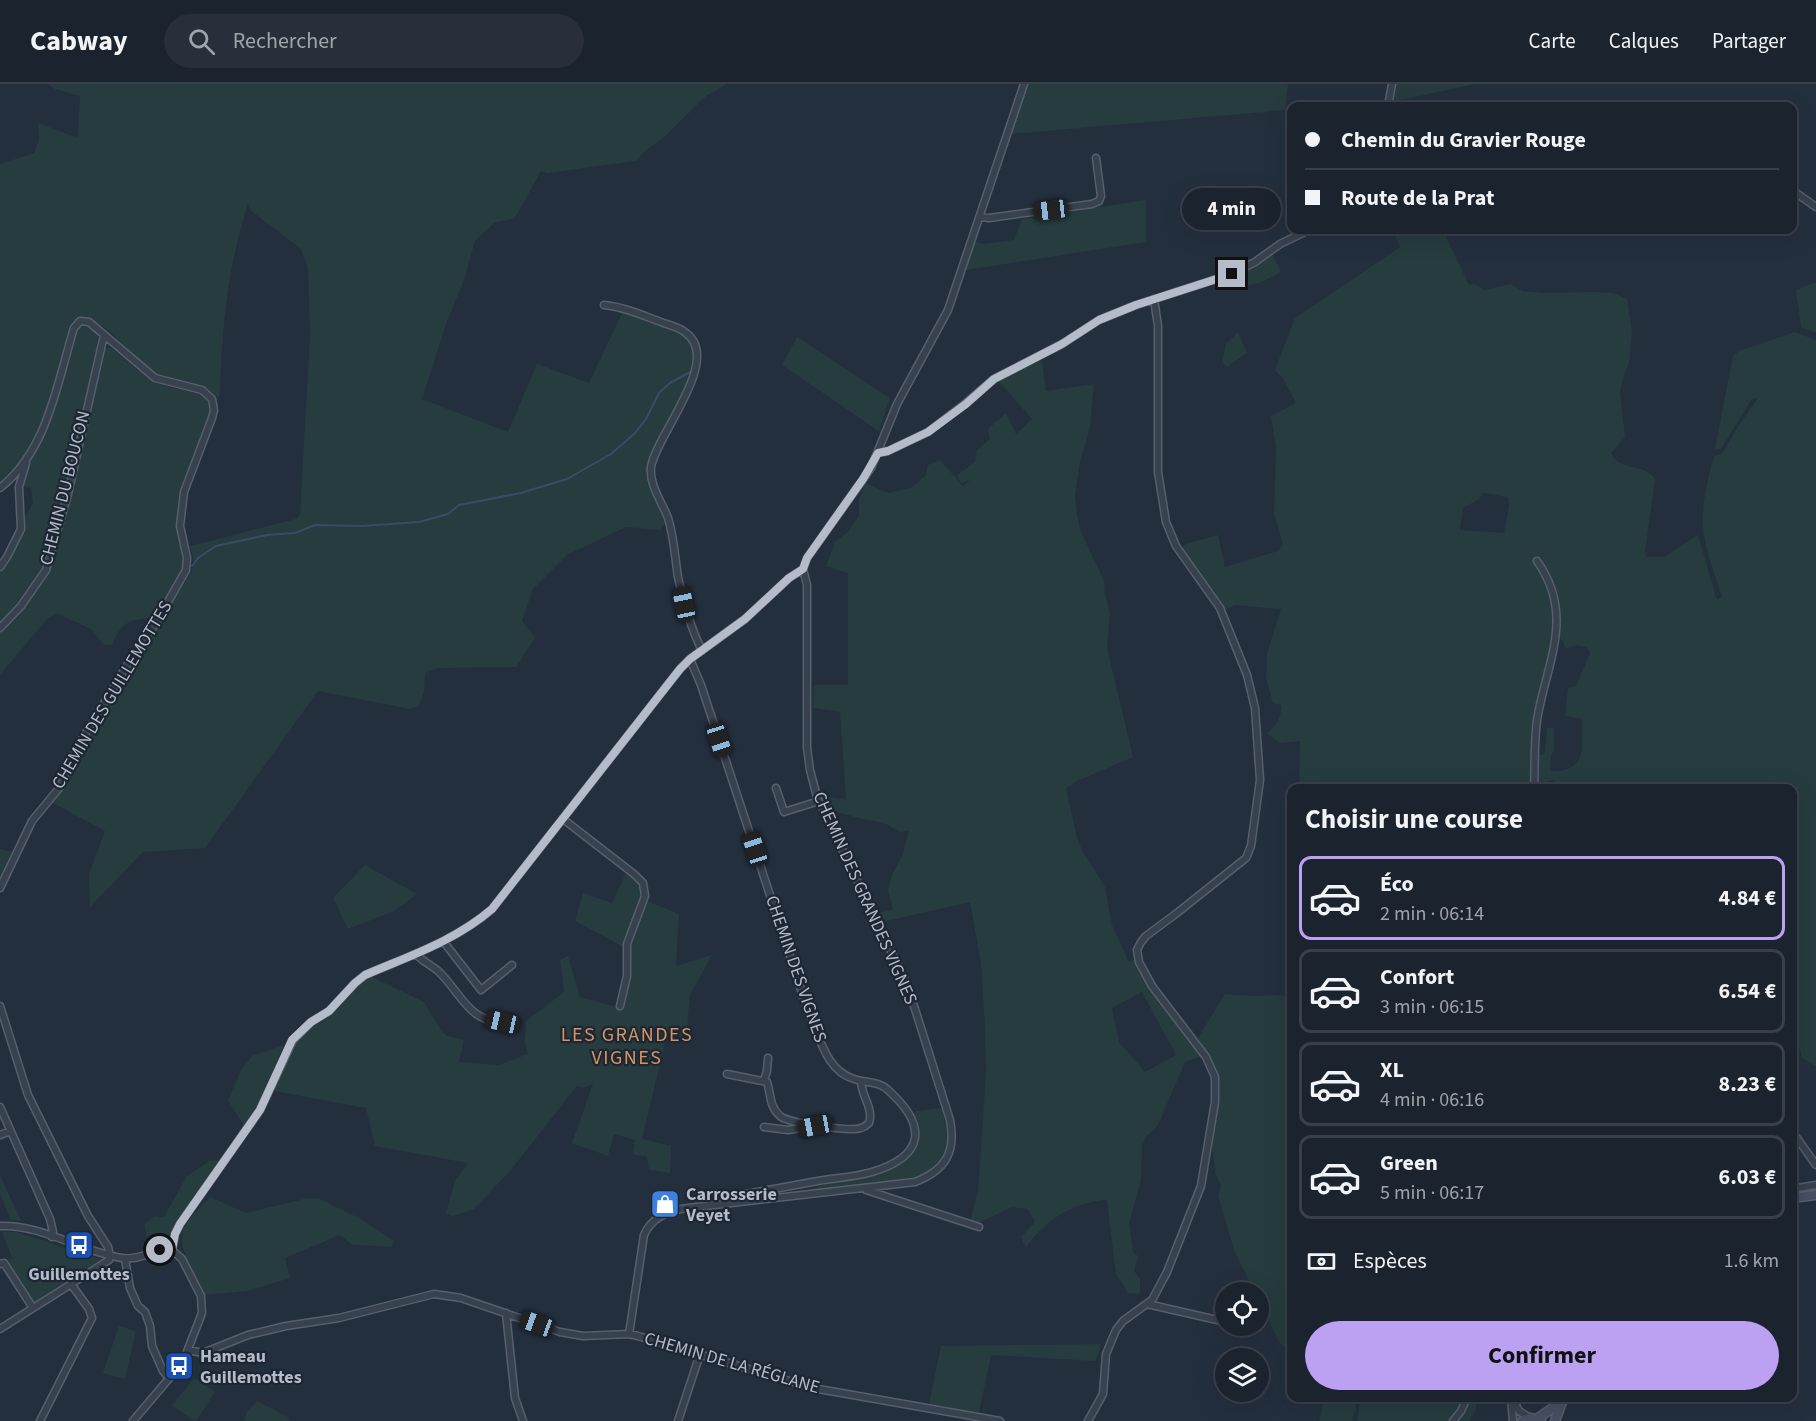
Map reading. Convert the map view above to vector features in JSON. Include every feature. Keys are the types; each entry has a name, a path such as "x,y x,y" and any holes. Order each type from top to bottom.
{"main road":[{"path":"1797,1197 1816,1195"},
{"path":"1534,1419 1560,1402"},
{"path":"1555,1421 1563,1402"}],"street":[{"path":"172,1250 175,1234 180,1224 260,1110 292,1040 338,1002 360,979 443,941 474,924 492,909 661,692 690,659 745,619 789,578 803,569 807,558 863,479 878,453 897,404 948,310 1024,84"},
{"path":"1389,102 1392,84"},
{"path":"980,217 989,218 1092,204 1099,201 1101,196 1096,158"},
{"path":"1797,194 1816,207"},
{"path":"878,453 888,451 928,432 1001,375 1062,344 1099,320 1154,299 1232,274 1300,234"},
{"path":"1088,1421 1103,1394 1106,1354 1116,1330 1123,1321 1147,1304 1163,1282 1203,1176 1215,1102 1216,1083 1212,1068 1201,1048 1152,986 1139,962 1137,950 1140,942 1146,936 1246,858 1254,832 1260,780 1255,708 1247,675 1220,608 1176,546 1166,522 1158,472 1158,326 1154,299"},
{"path":"604,305 630,310 683,331 691,338 696,350 696,367 693,376 674,420 659,444 651,466 651,473 669,520 684,604 702,651"},
{"path":"0,567 8,557 21,529 19,487 26,462 39,439 74,328 80,321 85,321 104,335"},
{"name":"CHEMIN DES GUILLEMOTTES","path":"0,888 32,821 60,787 78,746 124,670 156,623 188,564 180,526 184,492 212,418 214,411 212,399 202,390 155,378 104,335"},
{"name":"CHEMIN DU BOUCON","path":"0,628 21,606 46,570 68,494 104,335"},
{"path":"0,488 26,462"},
{"path":"1534,784 1537,723 1556,645 1557,626 1551,591 1537,561"},
{"name":"CHEMIN DES GRANDES VIGNES","path":"629,1334 642,1242 647,1228 661,1216 676,1209 904,1184 927,1178 943,1165 951,1148 952,1131 943,1096 907,987 819,801 810,770 807,747 807,585 803,569"},
{"name":"CHEMIN DES VIGNES","path":"690,659 701,685 809,1014 826,1053 836,1068 848,1077 872,1082 886,1088 914,1122 917,1135 902,1157 873,1172 732,1197 723,1204"},
{"path":"776,788 784,812 819,801"},
{"path":"563,819 643,883 645,890 643,905 627,944 627,976 620,1006"},
{"path":"443,941 481,990 512,965"},
{"path":"416,954 424,963 439,972 473,1013 507,1022"},
{"path":"0,1006 28,1095 88,1216 108,1247 110,1256 109,1260 0,1329"},
{"path":"764,1080 768,1058"},
{"path":"727,1074 764,1080 769,1084 770,1099 778,1115 790,1122 809,1123 815,1126"},
{"path":"764,1127 788,1130 815,1126 858,1129 866,1126 871,1114 861,1090 861,1081"},
{"path":"0,1107 50,1219 52,1237"},
{"path":"0,1135 10,1131"},
{"path":"1797,1138 1816,1165"},
{"path":"1797,1188 1816,1185"},
{"path":"862,1189 979,1227"},
{"path":"0,1226 21,1228 125,1259 160,1250 172,1250 182,1259 201,1296 203,1304 199,1325 183,1362 133,1421"},
{"path":"125,1259 130,1288 138,1306 145,1312 150,1326 152,1346 163,1371 169,1378"},
{"path":"0,1264 4,1263 33,1308"},
{"path":"40,1421 92,1318 71,1284"},
{"name":"CHEMIN DE LA RÉGLANE","path":"188,1350 203,1353 248,1335 286,1326 339,1318 434,1294 454,1296 570,1334 592,1336 629,1334 791,1382 834,1392 1000,1421"},
{"path":"1147,1304 1215,1319"},
{"path":"506,1314 515,1398 523,1421"},
{"path":"678,1421 700,1354"},
{"path":"1454,1421 1466,1402"},
{"path":"1512,1402 1513,1421"},
{"path":"1514,1402 1519,1411 1534,1419"}],"green space":[{"path":"48,84 727,84 706,96 662,139 635,161 548,173 541,171 515,218 494,223 475,241 464,280 446,324 422,399 508,432 537,364 589,383 623,311 679,331 688,339 693,349 692,373 649,466 666,523 660,530 626,527 567,555 533,589 522,621 535,638 516,667 438,668 425,673 424,692 419,706 410,709 318,691 205,848 143,852 90,907 89,874 105,831 53,803 69,775 80,746 192,571 194,561 190,546 296,519 300,515 310,335 308,268 301,249 250,210 248,204 230,275 218,399 213,393 200,386 163,377 154,372 101,325 96,345 103,350 110,347 138,370 161,384 197,392 206,398 210,408 210,414 179,494 176,525 184,555 183,571 153,617 127,623 112,645 104,645 91,629 56,613 46,620 0,675 0,573 19,543 25,517 33,504 31,488 23,486 32,458 27,454 0,482 0,164 34,153 39,140 38,123 78,138 80,96 55,89"},
{"path":"1027,84 1288,84 1285,110 1010,134"},
{"path":"1395,84 1475,84 1392,102"},
{"path":"1146,200 1146,242 966,270 974,241 984,244 1014,240 1022,219"},
{"path":"1394,234 1445,234 1469,285 1474,284 1485,290 1510,284 1523,291 1613,293 1627,299 1632,332 1629,363 1620,392 1625,437 1611,453 1620,463 1645,470 1655,479 1646,557 1665,557 1698,535 1717,600 1722,597 1707,551 1703,525 1707,485 1714,456 1721,454 1726,448 1758,398 1751,400 1721,449 1715,449 1733,356 1739,351 1795,332 1816,340 1816,1066 1802,1058 1797,1040 1797,784 1555,784 1554,780 1536,784 1538,755 1543,755 1545,752 1547,728 1554,728 1554,750 1551,756 1550,771 1571,767 1577,763 1580,756 1582,719 1565,716 1568,688 1576,686 1590,653 1587,647 1576,645 1566,649 1562,640 1555,638 1536,711 1531,784 1299,784 1300,741 1280,743 1267,734 1278,721 1281,710 1281,705 1273,703 1266,678 1267,654 1281,609 1235,605 1223,611 1214,593 1181,549 1186,544 1218,535 1225,567 1278,551 1283,545 1274,513 1276,447 1271,416 1296,403 1283,378 1275,370 1295,318 1400,247","holes":["1483,493 1508,497 1509,506 1504,533 1460,530 1463,508 1479,499"]},
{"path":"1273,255 1281,272 1253,284 1247,285 1234,280"},
{"path":"1816,282 1816,333 1801,327 1796,290"},
{"path":"1238,332 1247,353 1227,367 1222,362 1226,344"},
{"path":"797,337 890,398 879,431 782,365"},
{"path":"1042,360 1046,391 1094,384 1090,426 1079,467 1075,496 1081,532 1104,581 1110,613 1107,648 1133,757 1066,788 1077,838 1105,887 1112,925 1129,962 1136,959 1202,1056 1185,1062 1158,1125 1146,1137 1142,1146 1141,1180 1129,1223 1133,1252 1138,1256 1134,1271 1140,1279 1140,1294 1128,1293 1116,1274 1107,1200 1083,1204 1061,1214 1042,1229 1026,1248 1021,1237 1035,1222 1028,1209 1012,1207 976,1224 970,1222 978,1191 986,1073 981,963 970,902 882,922 879,913 893,909 888,891 909,831 900,832 884,823 828,809 823,796 846,800 840,712 813,708 814,685 848,685 848,573 826,566 835,542 848,532 859,516 859,500 865,483 888,493 911,488 926,475 928,465 940,460 963,486 970,480 961,483 957,475 975,462 977,450 990,439 988,429 1006,413 1016,434 1032,419 997,379","holes":["1142,992 1176,1055 1145,1072 1119,1042 1112,1008"]},
{"path":"0,849 13,852 0,878"},
{"path":"365,865 417,894 394,911 348,929 333,898"},
{"path":"626,873 640,883 644,893 624,947 575,921 583,893 612,903"},
{"path":"647,901 679,914 676,966 712,955 690,995 686,1037 667,1034 642,1139 671,1146 670,1173 649,1170 647,1157 633,1154 635,1140 614,1134 608,1156 572,1143 593,1084 584,1088 577,1086 510,1171 474,1209 453,1216 446,1214 455,1180 468,1163 375,1146 366,1108 274,1091 285,1060 297,1041 368,975 424,1002 447,1036 464,1040 459,1062 499,1065 528,1054 525,1043 526,1021 564,992 560,960 568,956 580,997 617,1007 624,1005 632,970 630,945"},
{"path":"1225,994 1287,995 1287,1349 1279,1342 1269,1321 1269,1282 1250,1282 1234,1250 1218,1195 1221,1186 1216,1175 1211,1141 1218,1097 1218,1079 1213,1064 1198,1038"},
{"path":"284,1045 262,1098 244,1126 228,1100 241,1070 252,1056"},
{"path":"941,1108 947,1133 946,1144 939,1163 931,1170 906,1180 807,1191 881,1173 895,1167 908,1158 920,1138 918,1122 913,1114 916,1111"},
{"path":"209,1161 221,1161 174,1226 165,1243 161,1247 150,1249 144,1225 154,1216 164,1217 187,1176"},
{"path":"0,1175 21,1221 11,1220 0,1194"},
{"path":"210,1197 246,1213 308,1198 320,1199 359,1218 393,1240 392,1247 353,1245 340,1235 285,1258 290,1278 247,1291 205,1295 184,1251 182,1232 188,1221"},
{"path":"2,1232 17,1232 101,1259 34,1302 8,1260 12,1258"},
{"path":"119,1326 136,1331 125,1379 103,1373"},
{"path":"1101,1344 1096,1361 991,1355 979,1413 929,1404 941,1346"},
{"path":"194,1378 215,1392 196,1421 172,1405"},
{"path":"257,1401 291,1421 244,1421 247,1412"},
{"path":"1324,1402 1357,1402 1352,1421 1319,1421"},
{"path":"1360,1402 1462,1402 1448,1421 1357,1421"},
{"path":"1469,1402 1477,1402 1469,1421 1457,1421"}],"waterway":[{"path":"192,566 198,558 216,546 267,535 295,533 315,525 363,526 419,522 448,514 459,505 521,493 567,479 611,454 635,433 646,419 659,393 670,383 692,371"}],"place":[{"name":"Carrosserie Veyet","path":"665,1204"},
{"name":"Guillemottes","path":"79,1245"},
{"name":"Hameau Guillemottes","path":"179,1366"}],"district":[{"name":"LES GRANDES VIGNES","path":"627,1046"}],"route":[{"path":"160,1250 172,1250 175,1234 180,1224 260,1110 292,1040 311,1022 329,1011 365,975 443,941 474,924 492,909 680,669 690,659 756,611 789,578 803,569 807,558 863,479 878,453 888,451 928,432 966,404 994,379 1062,344 1099,320 1136,305 1232,274"}]}
